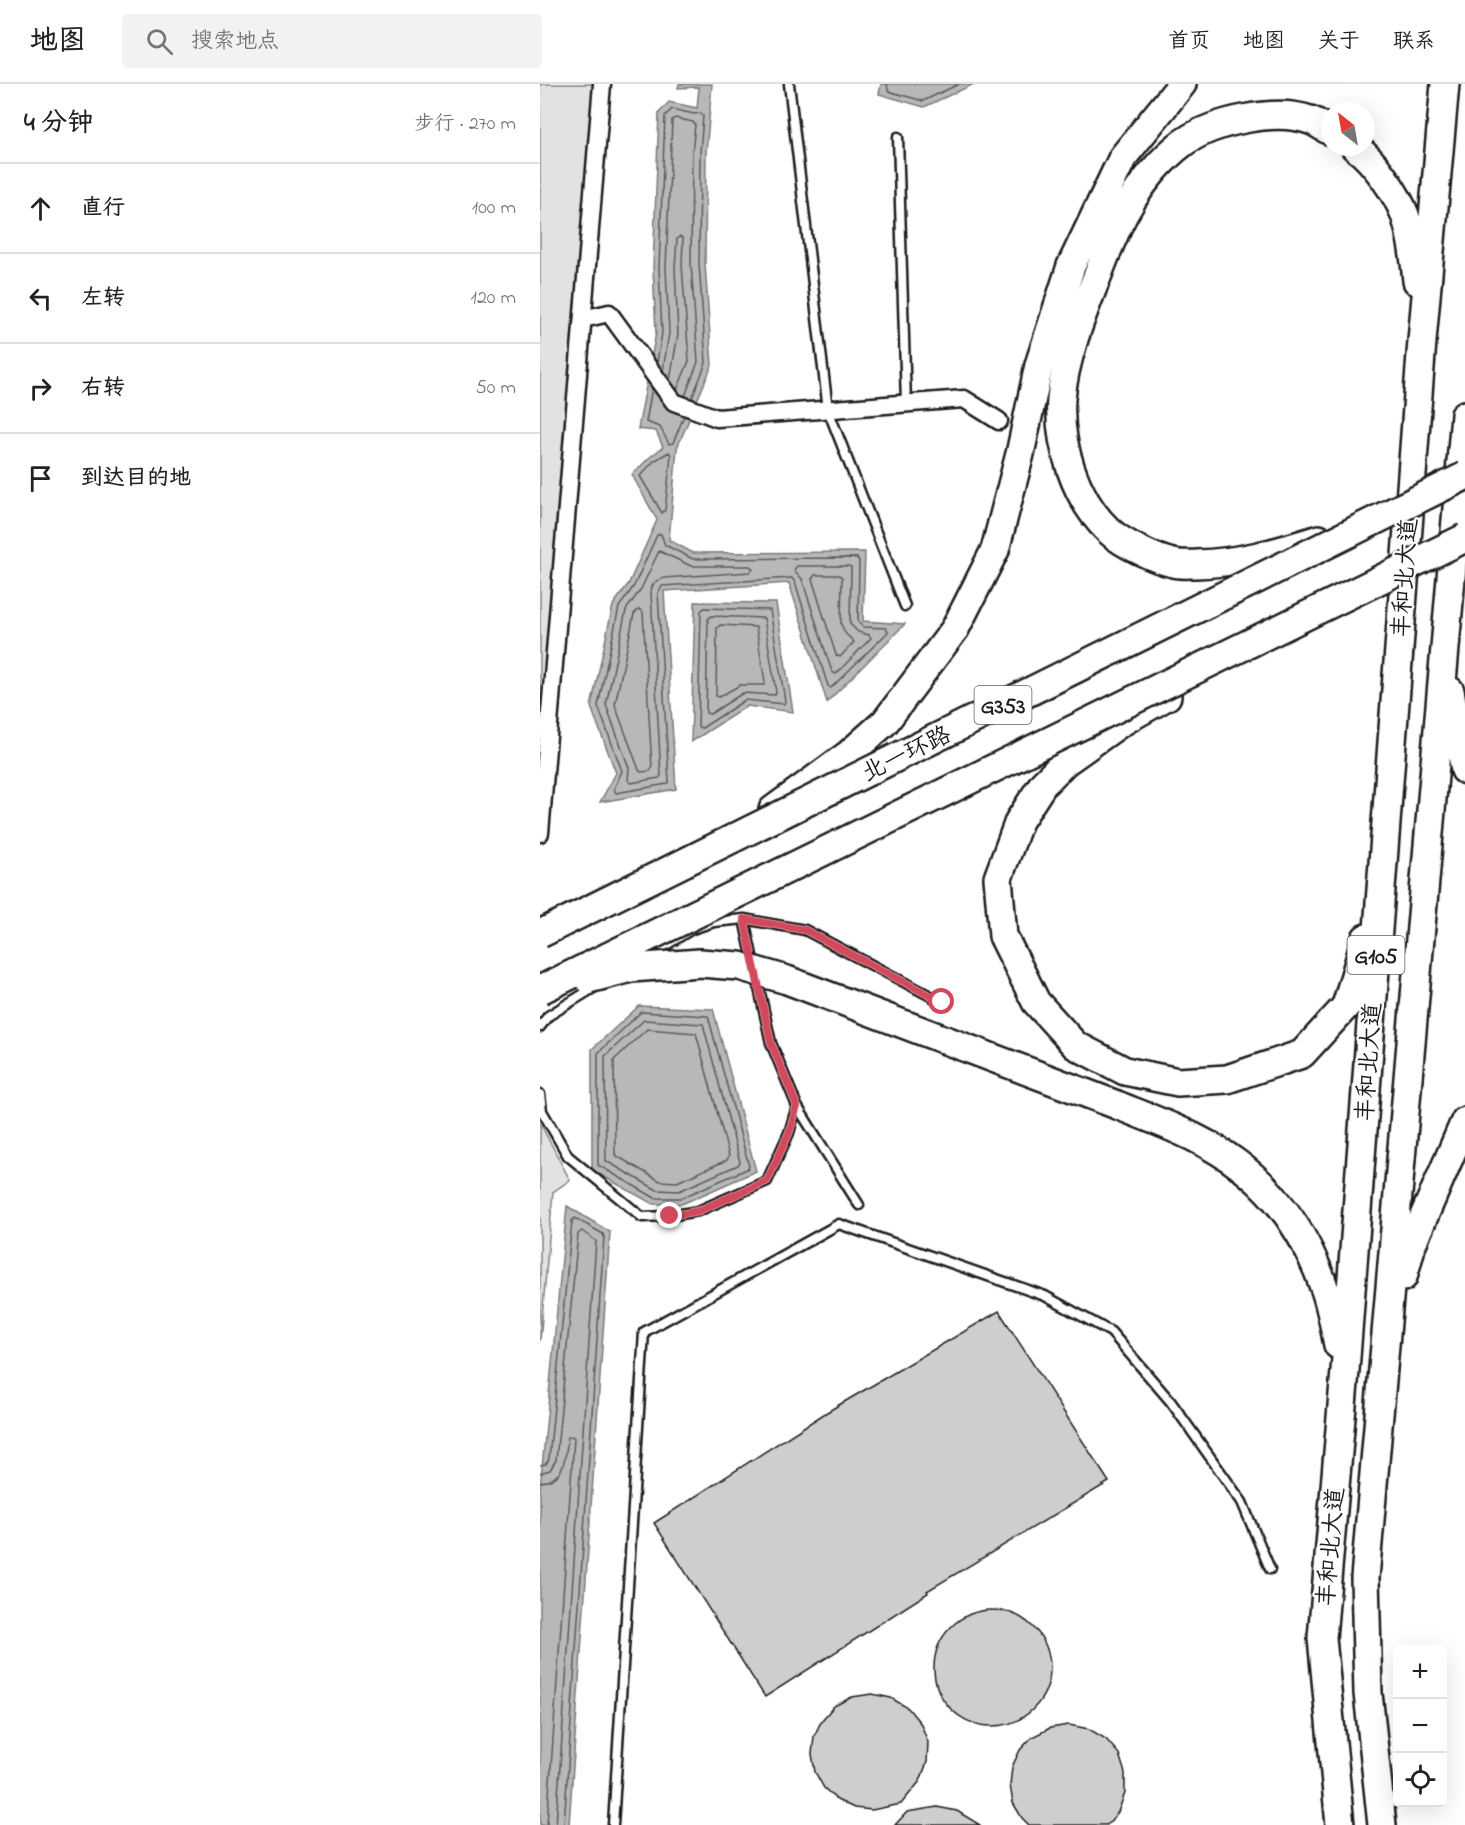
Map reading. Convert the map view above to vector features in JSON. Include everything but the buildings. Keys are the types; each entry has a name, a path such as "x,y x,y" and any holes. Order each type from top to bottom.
{"highway":[{"path":"737,837 848,755 885,722 955,629 995,550 1020,454 1039,365 1071,266 1123,158 1182,84"},
{"name":"丰和北大道","path":"1340,1825 1322,1638 1345,1371 1422,341 1445,84"},
{"path":"1321,126 1310,120 1283,116 1251,116 1184,142 1154,171 1127,207 1071,351 1061,398 1062,432 1069,468 1086,502 1109,531 1139,550 1175,564 1226,563 1280,552 1372,522"},
{"path":"1364,156 1382,175 1405,215 1415,261 1422,341"},
{"name":"丰和北大道","path":"1382,1825 1368,1693 1365,1578 1465,416"},
{"name":"北一环路","path":"540,934 1465,476"},
{"name":"G353","path":"540,990 1465,538"},
{"path":"1346,596 1120,723 1058,769 1043,784 1019,821 998,878 1003,936 1036,1002 1075,1045 1125,1071 1178,1082 1227,1079 1302,1054 1346,1006 1381,881"},
{"path":"1444,660 1465,770"},
{"path":"540,1003 589,979 631,968 700,963 739,966 787,980 1117,1105 1197,1139 1236,1162 1264,1186 1289,1215 1311,1252 1325,1289 1345,1371"},
{"path":"1385,1342 1412,1244 1465,1121"}],"street":[{"path":"540,833 602,84"},
{"path":"583,320 609,313 674,402 717,418 964,399 999,421"}],"lane":[{"path":"789,84 828,410 905,606"},
{"path":"898,137 906,404"},
{"path":"744,919 771,1043 797,1106 859,1205"},
{"path":"540,1027 548,1016 692,929 714,922 744,919 805,930 942,1002"},
{"path":"540,1094 542,1111 568,1156 642,1217 670,1216 698,1211 767,1181 789,1133 797,1106"},
{"path":"613,1825 644,1332 839,1224 1045,1296 1111,1332 1171,1402 1242,1502 1270,1569"}],"shaded area":[{"path":"540,84 593,84 540,775"},
{"path":"540,1123 570,1180 553,1192 540,1341"}],"water":[{"path":"679,84 712,84 706,153 705,264 712,365 677,448 669,540 693,553 865,552 863,621 905,624 827,702 789,583 664,591 676,789 600,802 616,773 591,707 613,605 629,583 657,520 632,475 663,447 656,431 638,429 656,333 653,268 659,113 669,102 697,108 699,87 678,88"},
{"path":"881,84 974,84 924,107 879,94"},
{"path":"695,602 776,603 793,712 747,706 691,742"},
{"path":"639,1006 713,1009 756,1171 682,1204 653,1204 592,1170 592,1049"},
{"path":"567,1206 610,1232 569,1825 540,1825 540,1489"}],"route":[{"path":"670,1216 698,1211 767,1181 789,1133 797,1106 771,1043 744,919 805,930 942,1002"}]}
